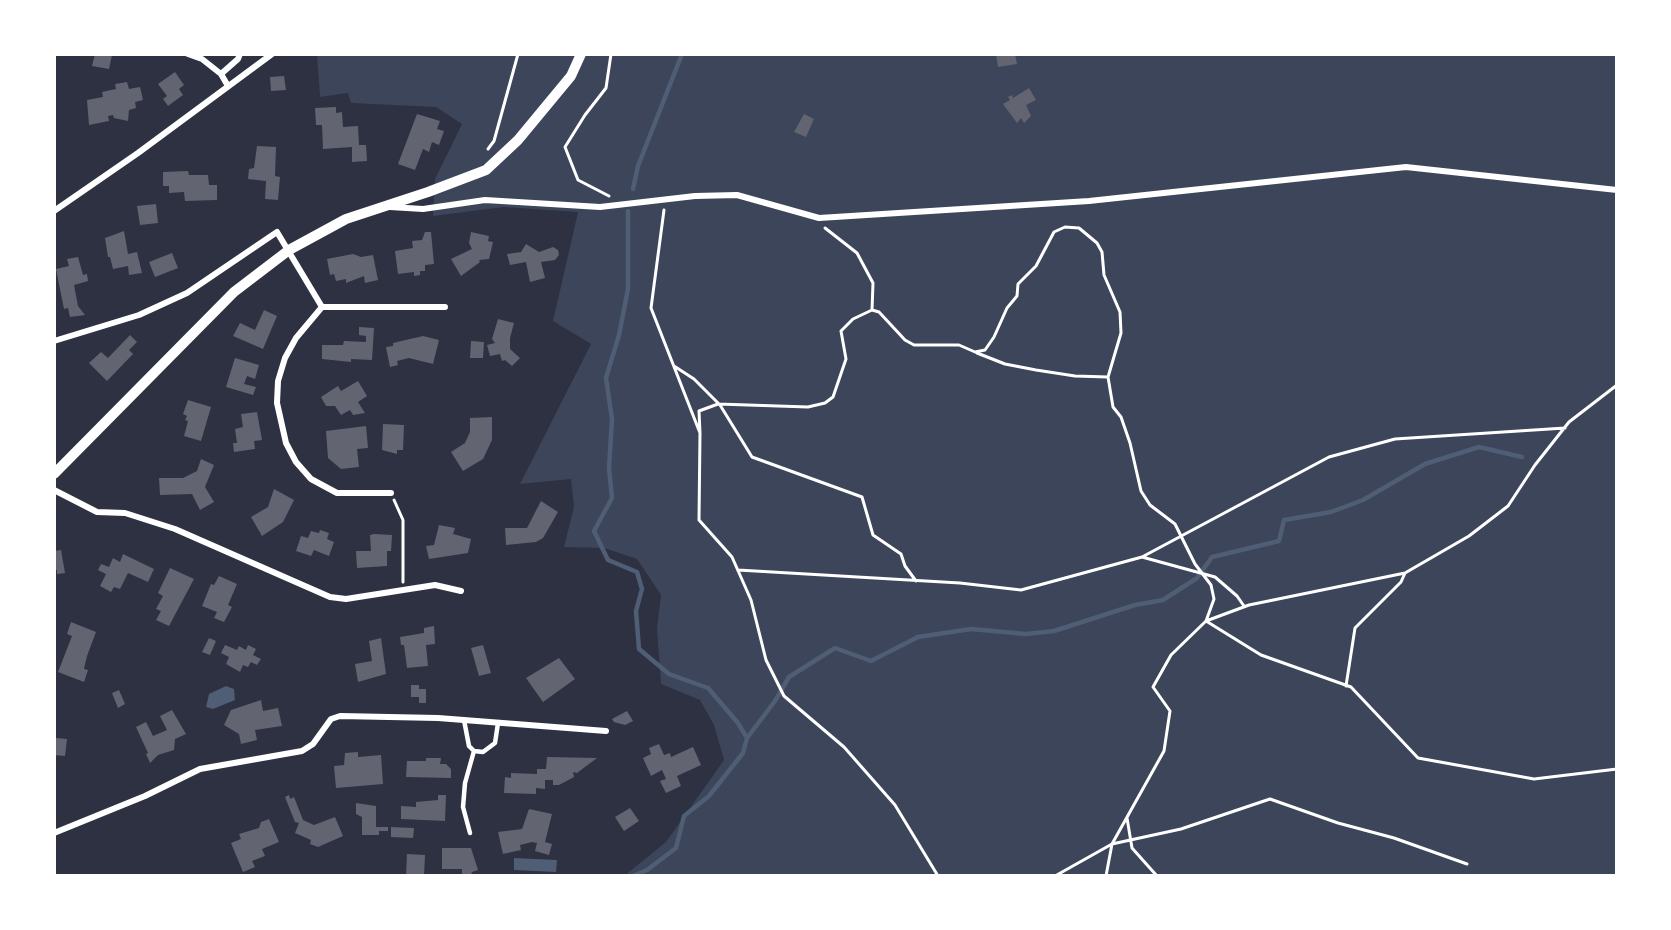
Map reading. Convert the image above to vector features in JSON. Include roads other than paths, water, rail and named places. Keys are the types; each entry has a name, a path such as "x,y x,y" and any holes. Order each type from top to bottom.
{"street":[{"path":"188,54 202,58 221,74 228,87"},
{"path":"221,74 238,59 240,54"},
{"path":"54,211 272,54"},
{"path":"54,474 234,292 288,250 346,219 486,170 518,140 571,76 581,54"},
{"path":"384,207 423,209 485,200 600,207 666,199 737,195 819,218 1089,201 1406,167 1617,190"},
{"path":"54,341 139,315 187,293 277,232 322,307"},
{"path":"322,307 445,307"},
{"path":"322,307 296,338 285,358 278,381 277,403 286,443 296,462 311,478 337,493 391,493"},
{"path":"54,490 97,512 125,513 175,529 330,597 346,599 435,585 461,591"},
{"path":"54,833 145,796 200,769 303,751 313,744 331,719 340,716 464,720 606,731"}],"lane":[{"path":"464,720 466,739 474,751 465,783 463,807 470,833"},
{"path":"474,751 483,752 495,743 498,723"}],"waterway":[{"path":"633,189 638,166 682,54"},
{"path":"628,211 628,289 619,335 606,378 612,419 609,468 612,498 594,531 608,560 637,572 642,589 636,611 639,649 669,674 708,688 738,723 747,738 743,753 709,796 684,816 676,848 647,870 633,876"},
{"path":"747,738 775,701 789,677 835,648 871,661 918,637 971,629 1026,634 1054,631 1135,605 1163,600 1197,578 1212,557 1279,541 1284,520 1331,512 1363,500 1425,464 1479,447 1522,457"}]}
